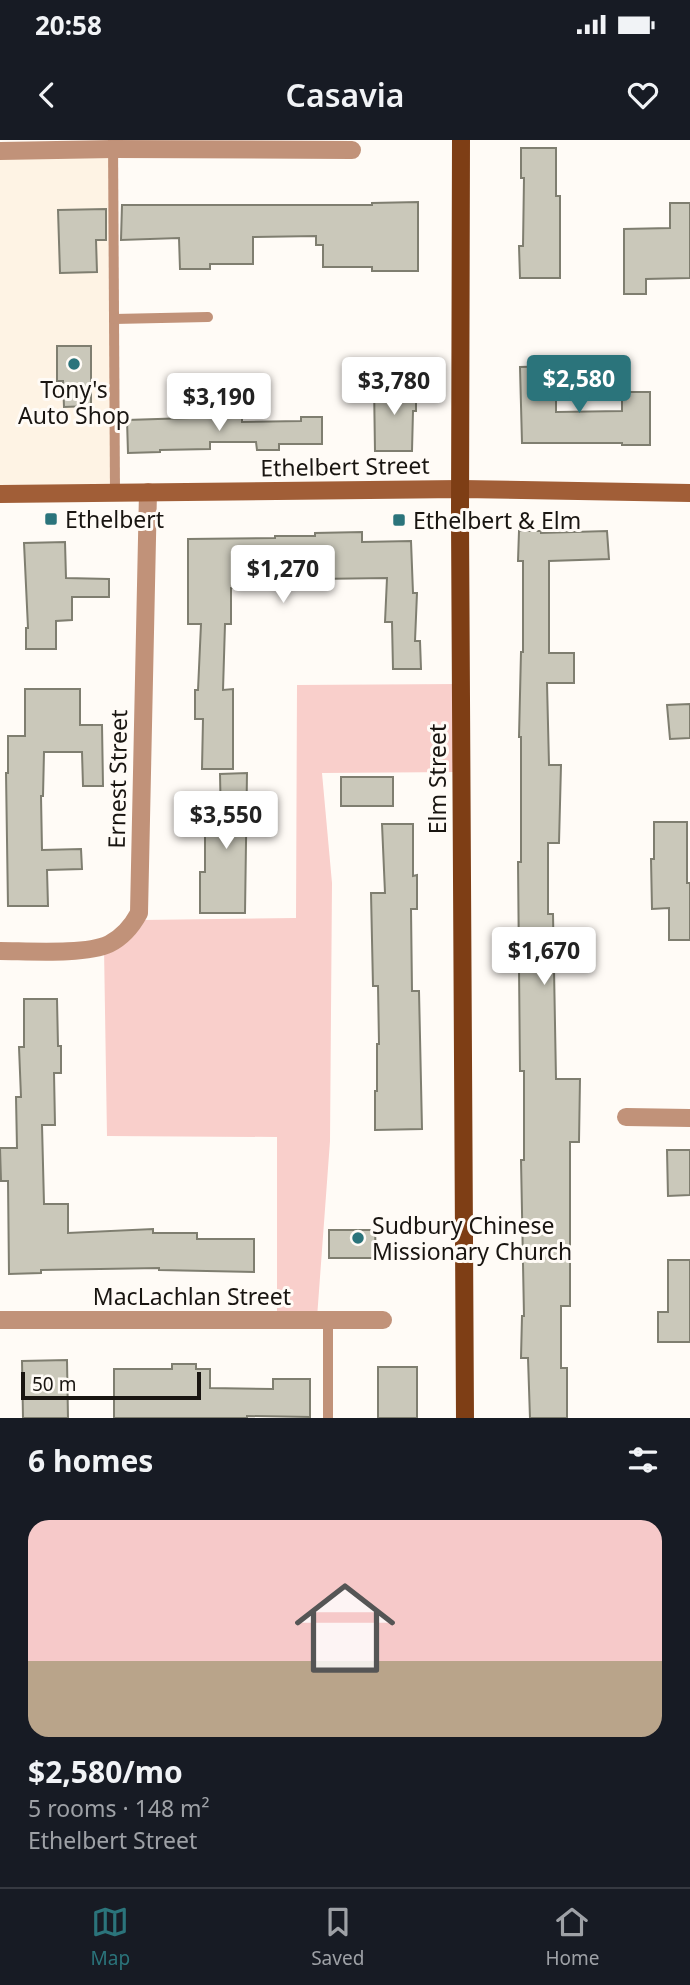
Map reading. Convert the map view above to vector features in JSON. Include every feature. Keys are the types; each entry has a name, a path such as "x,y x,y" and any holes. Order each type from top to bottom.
{"main road":[{"name":"Elm Street","path":"461,140 465,1418"}],"street":[{"path":"0,151 113,144 303,145 352,150"},
{"name":"Ethelbert Street","path":"0,494 461,489 690,493"},
{"name":"Ernest Street","path":"0,951 90,950 110,943 130,928 139,913 148,492"},
{"path":"625,1117 690,1118"},
{"name":"MacLachlan Street","path":"0,1320 383,1320"}],"lane":[{"path":"113,144 115,493"},
{"path":"114,319 208,317"},
{"path":"328,1321 328,1418"}],"shaded area":[{"path":"111,150 112,491 0,492 0,152"},
{"path":"459,684 459,772 322,773 332,883 330,1141 317,1318 277,1317 277,1137 107,1136 104,948 142,920 296,918 297,685"}],"building":[{"path":"521,148 556,148 556,196 560,196 560,278 520,278 519,246 523,246 524,178 521,178"},
{"path":"418,202 418,271 323,267 323,245 316,245 316,236 253,237 253,264 210,264 210,269 180,269 179,238 121,240 122,205 372,205"},
{"path":"670,203 690,203 690,278 646,279 646,294 624,294 624,229 670,228"},
{"path":"106,209 106,240 96,240 97,272 60,273 58,210"},
{"name":"Tony's Auto Shop","path":"57,346 91,346 91,406 64,407 63,381 57,381"},
{"path":"556,366 556,412 622,411 622,392 650,392 650,445 522,443 520,367"},
{"path":"374,384 416,384 412,451 375,451"},
{"path":"220,413 242,413 242,422 301,421 301,417 322,417 322,444 279,444 279,450 257,450 256,442 210,442 210,449 128,453 127,420 220,417"},
{"path":"519,531 607,531 609,559 549,561 549,653 574,653 574,683 547,683 549,765 561,765 559,843 548,843 548,914 553,914 556,1079 580,1079 579,1142 570,1142 570,1306 561,1306 561,1368 567,1368 567,1418 530,1418 528,1358 521,1358 524,1316 521,1160 524,1160 524,1071 520,1071 518,862 521,862 519,737 523,561 518,561"},
{"path":"362,532 362,542 411,541 413,593 417,593 415,641 420,641 421,669 393,669 392,622 385,622 387,578 268,577 268,588 231,588 231,624 225,624 223,690 233,689 233,769 202,769 203,719 195,719 201,624 188,624 188,539 275,538 315,536 315,533"},
{"path":"65,542 66,578 109,579 109,597 72,597 72,620 56,621 56,649 26,649 28,628 24,543"},
{"path":"25,689 80,689 80,725 102,725 103,786 83,786 82,752 44,752 41,796 42,850 81,849 82,869 47,870 48,906 8,906 8,736 25,736"},
{"path":"690,704 690,738 670,739 667,705"},
{"path":"247,773 245,913 200,913 200,872 205,872 205,823 221,823 220,774"},
{"path":"341,777 393,777 393,806 341,806"},
{"path":"654,822 687,822 690,940 669,940 669,908 652,909 651,859 654,859"},
{"path":"382,824 413,824 413,876 417,875 417,909 411,909 412,991 419,991 422,1129 375,1130 379,1044 378,986 373,986 371,893 385,893"},
{"path":"24,999 57,999 61,1073 54,1073 55,1125 42,1125 44,1204 68,1204 68,1233 153,1229 153,1233 197,1233 197,1239 254,1239 254,1272 159,1268 41,1270 41,1273 9,1274 8,1181 1,1181 0,1148 17,1148 16,1097 21,1097 19,1047 24,1047"},
{"path":"667,1150 690,1150 690,1195 668,1196"},
{"name":"Sudbury Chinese Missionary Church","path":"329,1230 375,1230 376,1258 329,1258"},
{"path":"668,1260 690,1260 690,1342 658,1342 658,1312 668,1312"},
{"path":"67,1360 68,1418 23,1418 22,1361"},
{"path":"172,1364 196,1364 196,1369 210,1369 210,1388 273,1389 273,1379 310,1379 310,1417 114,1418 114,1369 172,1369"},
{"path":"378,1367 417,1367 417,1418 378,1418"}],"place":[{"name":"Tony's Auto Shop","path":"74,364"},
{"name":"Ethelbert","path":"51,519"},
{"name":"Ethelbert & Elm","path":"399,520"},
{"name":"Sudbury Chinese Missionary Church","path":"358,1238"}]}
